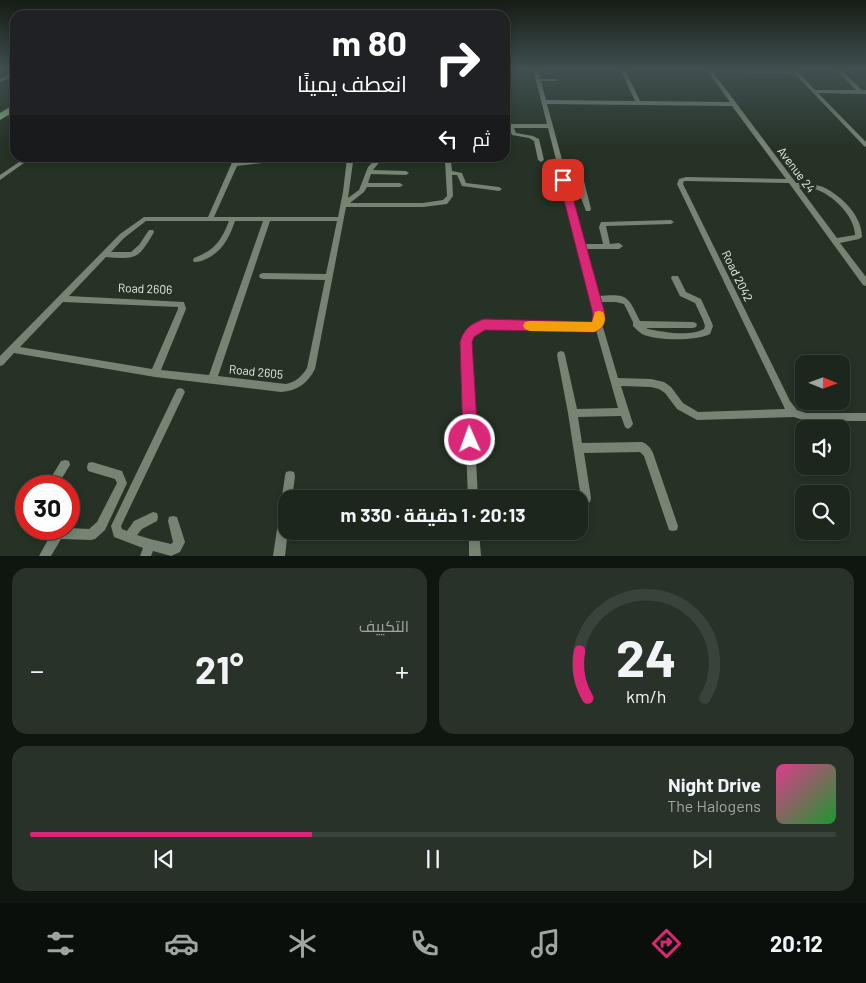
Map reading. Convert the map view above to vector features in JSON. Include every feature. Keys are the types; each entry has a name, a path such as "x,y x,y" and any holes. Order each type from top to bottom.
{"street":[{"path":"541,95 549,126 546,148 541,160"},
{"path":"634,95 638,103"},
{"name":"Avenue 24","path":"726,95 866,284"},
{"path":"817,95 866,145"},
{"path":"543,102 733,104"},
{"path":"510,126 549,126"},
{"path":"510,129 514,134 535,138 546,148 568,195 599,314 598,324 628,424"},
{"path":"0,178 22,162"},
{"path":"210,219 236,162"},
{"name":"Road 2605","path":"13,349 155,373 212,380 286,388 302,382 311,369 346,192 350,162"},
{"path":"343,205 359,194 376,162"},
{"path":"343,205 423,205 445,202 450,196 448,162"},
{"path":"369,172 406,173"},
{"path":"448,172 460,174 464,185 499,189"},
{"name":"Road 2042","path":"791,183 686,179 681,180 680,184 787,404 794,413"},
{"path":"581,180 588,209"},
{"path":"791,183 814,187 828,194 855,221 860,231 859,237 834,241"},
{"path":"365,185 400,185"},
{"path":"568,195 584,196"},
{"path":"197,260 213,254 218,249 233,219"},
{"path":"212,380 268,219"},
{"path":"0,362 122,236 144,220 340,219"},
{"path":"607,246 602,228 603,224 671,222"},
{"path":"105,254 135,256 139,253 151,232"},
{"path":"581,247 619,246"},
{"path":"263,276 329,277"},
{"path":"595,299 622,299 627,302 636,324 640,329 652,334 694,337 704,335 710,326 698,301 683,294 675,278"},
{"name":"Road 2606","path":"61,300 181,304 182,309 155,373"},
{"path":"473,490 466,342 469,334 478,326 484,324 594,327 598,324"},
{"path":"636,324 693,325"},
{"path":"561,355 573,413 585,490"},
{"path":"615,382 650,383 661,386 668,390 680,406 697,416 794,413 806,417 866,417"},
{"path":"172,521 179,542 176,548 171,550 147,550 129,537 118,533 116,526 180,392"},
{"path":"573,413 624,412"},
{"path":"578,448 642,447 648,453 673,526"},
{"path":"58,475 65,465"},
{"path":"80,534 91,535 101,526 122,483 118,474 92,467"},
{"path":"288,490 290,476"},
{"path":"129,537 138,525 153,517"},
{"path":"44,556 54,540"},
{"path":"279,556 281,540"},
{"path":"475,540 476,556"}],"slow traffic":[{"path":"530,326 594,327 598,324 599,316"}],"route":[{"path":"470,440 466,342 469,334 474,329 484,324 584,327 594,327 598,324 599,314 563,180"}]}
